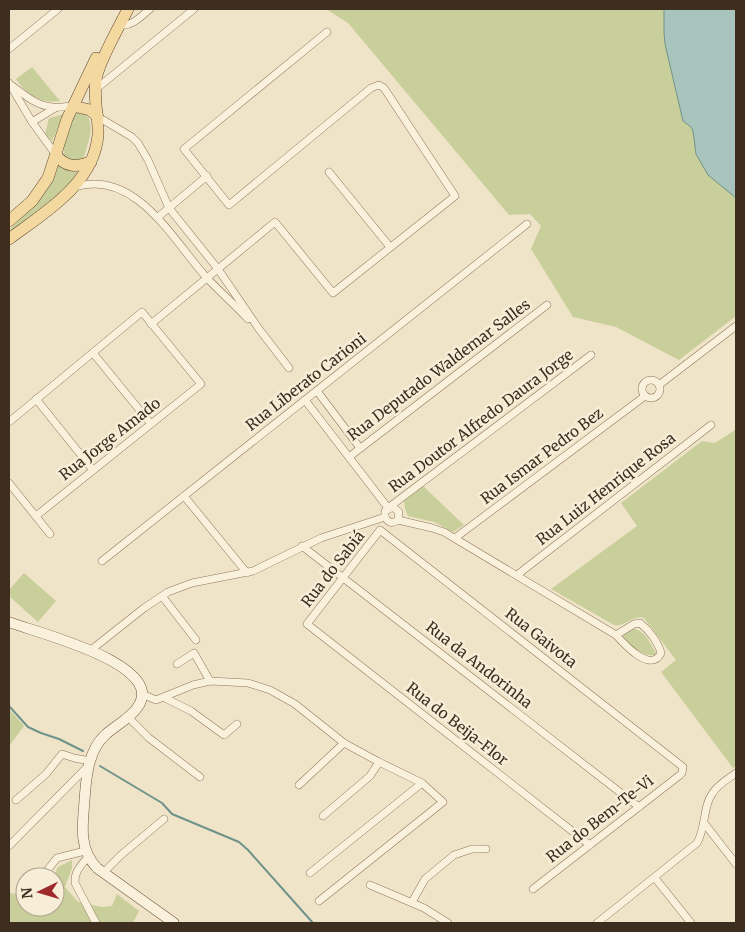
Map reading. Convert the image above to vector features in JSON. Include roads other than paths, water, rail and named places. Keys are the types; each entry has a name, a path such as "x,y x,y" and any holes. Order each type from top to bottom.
{"main road":[{"path":"9,221 32,201 48,178 73,106 120,9"},
{"path":"9,239 74,187 91,162 96,146 98,118 96,89 100,67 128,9"},
{"path":"73,106 90,110 98,118"},
{"path":"56,155 66,164 72,166 91,162"},
{"path":"9,622 91,650 112,661 132,675 141,687 142,694 138,706 98,742 89,763 82,833 87,854 103,872 174,923"}],"street":[{"path":"9,49 58,9"},
{"path":"120,25 132,24 150,9"},
{"path":"96,89 194,9"},
{"path":"9,422 142,312 151,324 275,222 332,292 455,196 384,88 378,85 230,204 184,149 327,32"},
{"path":"9,83 43,106 56,108 73,106"},
{"path":"9,83 32,122 56,155"},
{"path":"32,122 56,108"},
{"path":"98,118 132,137 138,143 148,160 169,208 218,268 259,330 289,368"},
{"path":"329,172 390,247"},
{"path":"158,217 206,176"},
{"path":"74,187 86,183 116,187 158,217 207,278 259,330"},
{"name":"Rua Liberato Carioni","path":"102,561 527,224"},
{"name":"Rua Deputado Waldemar Salles","path":"349,457 547,305"},
{"name":"Rua Jorge Amado","path":"36,516 201,384 151,324"},
{"path":"659,385 736,326"},
{"path":"93,353 151,424"},
{"name":"Rua Doutor Alfredo Daura Jorge","path":"388,508 591,355"},
{"path":"652,380 659,385 658,395 653,398 645,396 642,388 647,382 652,380"},
{"path":"317,391 360,448"},
{"name":"Rua Ismar Pedro Bez","path":"455,538 645,396"},
{"path":"36,399 93,470"},
{"path":"305,400 388,508"},
{"path":"327,428 338,419"},
{"name":"Rua Luiz Henrique Rosa","path":"517,575 711,425"},
{"path":"9,482 50,534"},
{"path":"184,496 246,573"},
{"path":"388,508 393,507 397,510 400,515 398,520"},
{"path":"384,517 388,508"},
{"path":"384,517 389,522 398,520 432,528 455,538 616,635 630,649 644,659 654,660 660,656 661,653 658,645 640,623 634,624 616,635"},
{"path":"91,650 144,608 162,596 181,587 246,573 321,538 384,517"},
{"name":"Rua do Sabiá","path":"307,624 380,530"},
{"name":"Rua Gaivota","path":"380,530 681,764 683,770"},
{"name":"Rua da Andorinha","path":"302,546 639,807"},
{"path":"162,596 196,640"},
{"name":"Rua do Beija-Flor","path":"307,624 590,845"},
{"path":"177,664 194,653 210,681"},
{"path":"142,694 156,700 165,698 185,687 210,681 248,683 270,690 295,704 344,743 422,783 443,802 319,901"},
{"path":"165,698 191,711 224,735 237,724"},
{"path":"128,717 149,738 200,777"},
{"path":"299,785 344,743"},
{"path":"9,846 89,763 62,754 46,774 16,800"},
{"path":"323,816 370,776 379,762"},
{"name":"Rua do Bem-Te-Vi","path":"533,889 680,776 683,770"},
{"path":"601,922 697,843 712,793 736,773"},
{"path":"310,873 422,783"},
{"path":"103,872 128,848 164,819"},
{"path":"704,823 736,864"},
{"path":"412,902 425,879 454,855 472,849 486,849"},
{"path":"50,867 57,858 87,854"},
{"path":"87,854 77,870 75,883 96,923"},
{"path":"655,878 691,923"},
{"path":"370,885 435,913 448,923"}],"water":[{"path":"664,9 736,9 736,198 708,175 696,154 693,131 683,121 665,44"}],"waterway":[{"path":"9,706 28,727 83,751"},
{"path":"100,766 162,803 172,814 239,842 313,923"}]}
